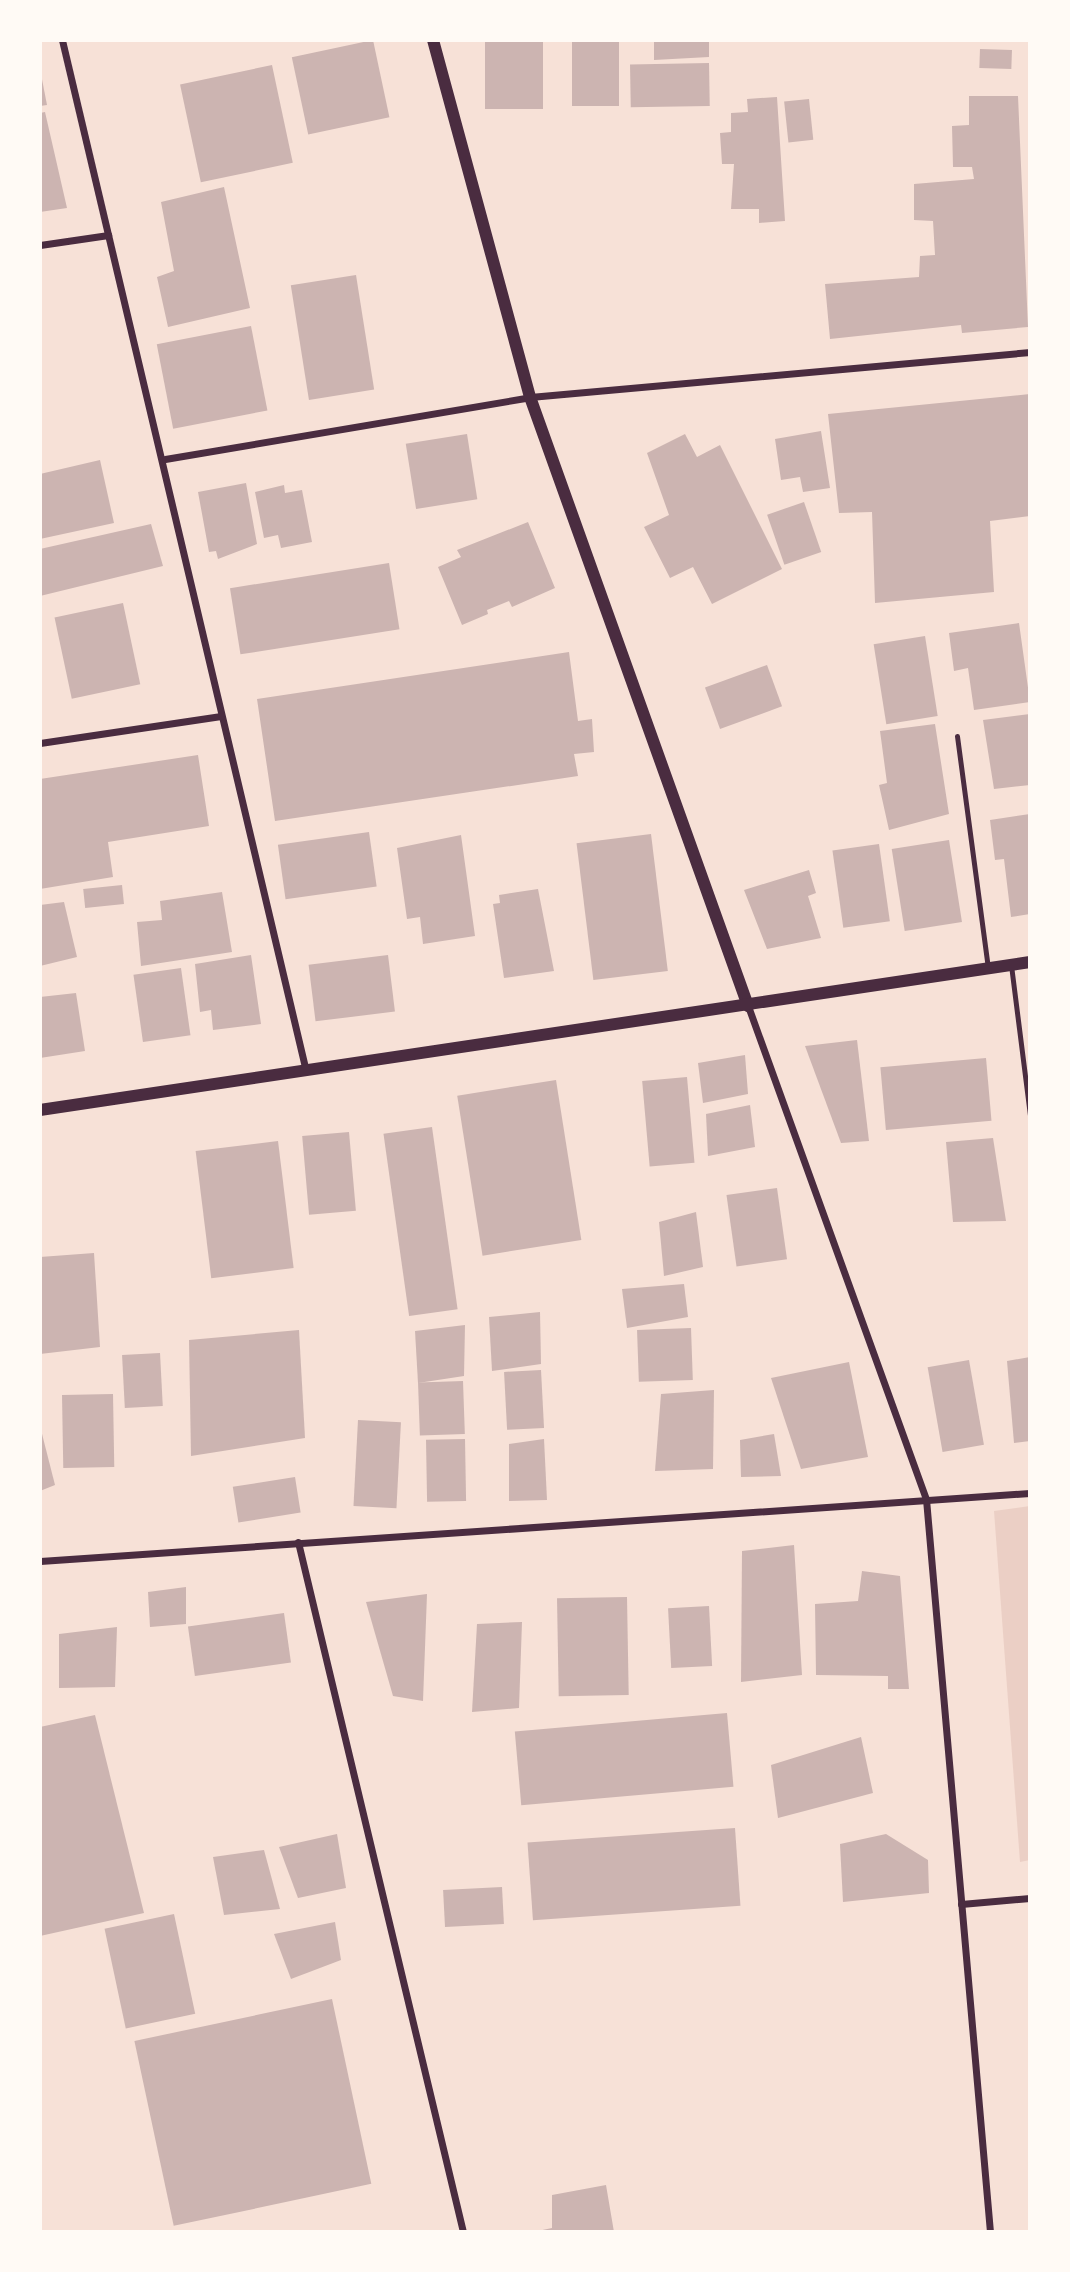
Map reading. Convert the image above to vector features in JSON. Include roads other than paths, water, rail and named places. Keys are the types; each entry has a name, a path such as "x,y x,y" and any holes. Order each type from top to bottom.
{"street":[{"path":"62,40 165,459 220,716 306,1072"},
{"path":"433,40 530,397 926,1499 990,2232"},
{"path":"40,245 108,235"},
{"path":"165,459 530,397 1030,352"},
{"path":"40,743 220,716"},
{"path":"40,1110 1030,962"},
{"path":"40,1561 1030,1493"},
{"path":"298,1542 463,2232"},
{"path":"961,1904 1030,1898"}],"lane":[{"path":"957,736 988,968"},
{"path":"1012,965 1030,1115"}]}
